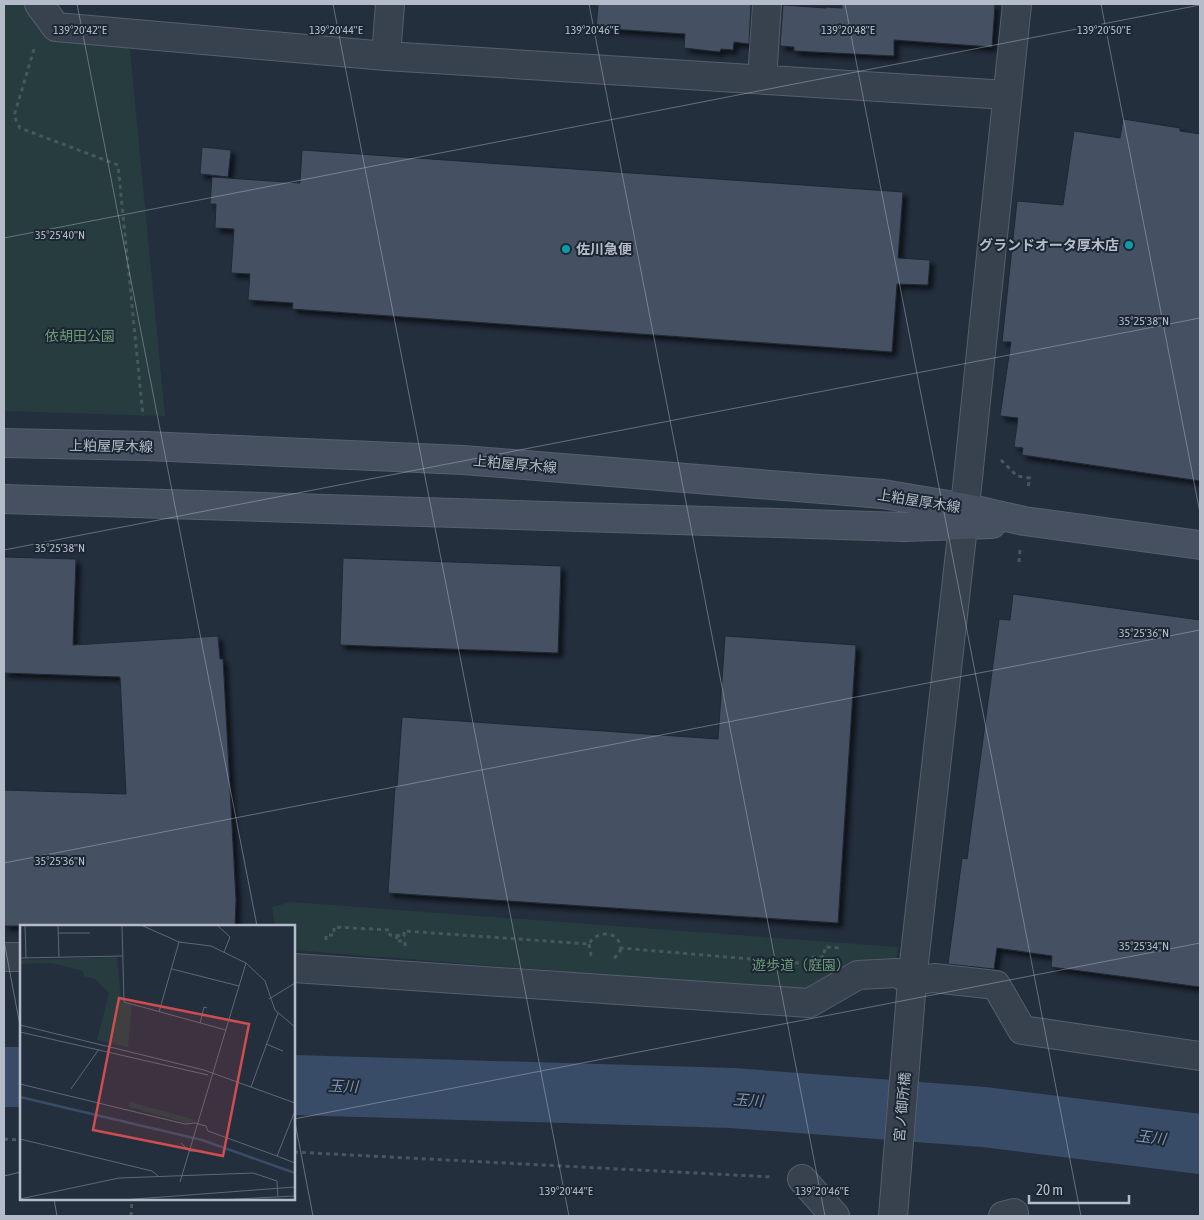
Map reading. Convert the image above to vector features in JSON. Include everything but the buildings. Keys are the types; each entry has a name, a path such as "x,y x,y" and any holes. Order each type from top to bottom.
{"main road":[{"name":"上粕屋厚木線","path":"4,443 146,446 463,460 883,494 964,517"},
{"name":"上粕屋厚木線","path":"4,499 894,527 964,517 1024,521 1200,545"}],"street":[{"path":"40,4 56,27 386,56 1007,95"},
{"path":"386,56 390,4"},
{"path":"762,79 767,4"},
{"name":"宮ノ御所橋","path":"893,1216 911,989 964,517 1017,4"},
{"path":"4,957 20,957"},
{"path":"305,969 809,1003 858,975 897,973 911,989 934,978 996,985 1022,1030 1200,1056"},
{"path":"802,1179 836,1216"}],"path":[{"path":"36,43 14,116 20,128 118,164 146,446"},
{"path":"1000,459 1017,476 1030,478 1028,487"},
{"path":"1019,562 1020,549"},
{"path":"305,969 318,944 326,944 326,935 334,935 334,927 390,930 390,935 404,936 404,931 589,944"},
{"path":"596,958 591,955 589,944 598,935 606,933 618,939 621,948 619,954 611,960"},
{"path":"621,948 810,964 810,956 824,957 825,947 845,948"},
{"path":"4,1139 20,1140"},
{"path":"295,1152 802,1179"},
{"path":"131,1216 132,1200"}],"green space":[{"name":"依胡田公園","path":"4,4 23,4 63,41 127,46 130,50 165,416 4,411"},
{"name":"遊歩道（庭園）","path":"291,902 898,947 895,968 820,992 295,950 295,925 275,925 272,907"}],"waterway":[{"name":"玉川","path":"4,1077 20,1077"},
{"name":"玉川","path":"295,1085 732,1098 984,1117 1200,1144"}],"place":[{"name":"グランドオータ厚木店","path":"1129,245"},
{"name":"佐川急便","path":"566,249"}]}
